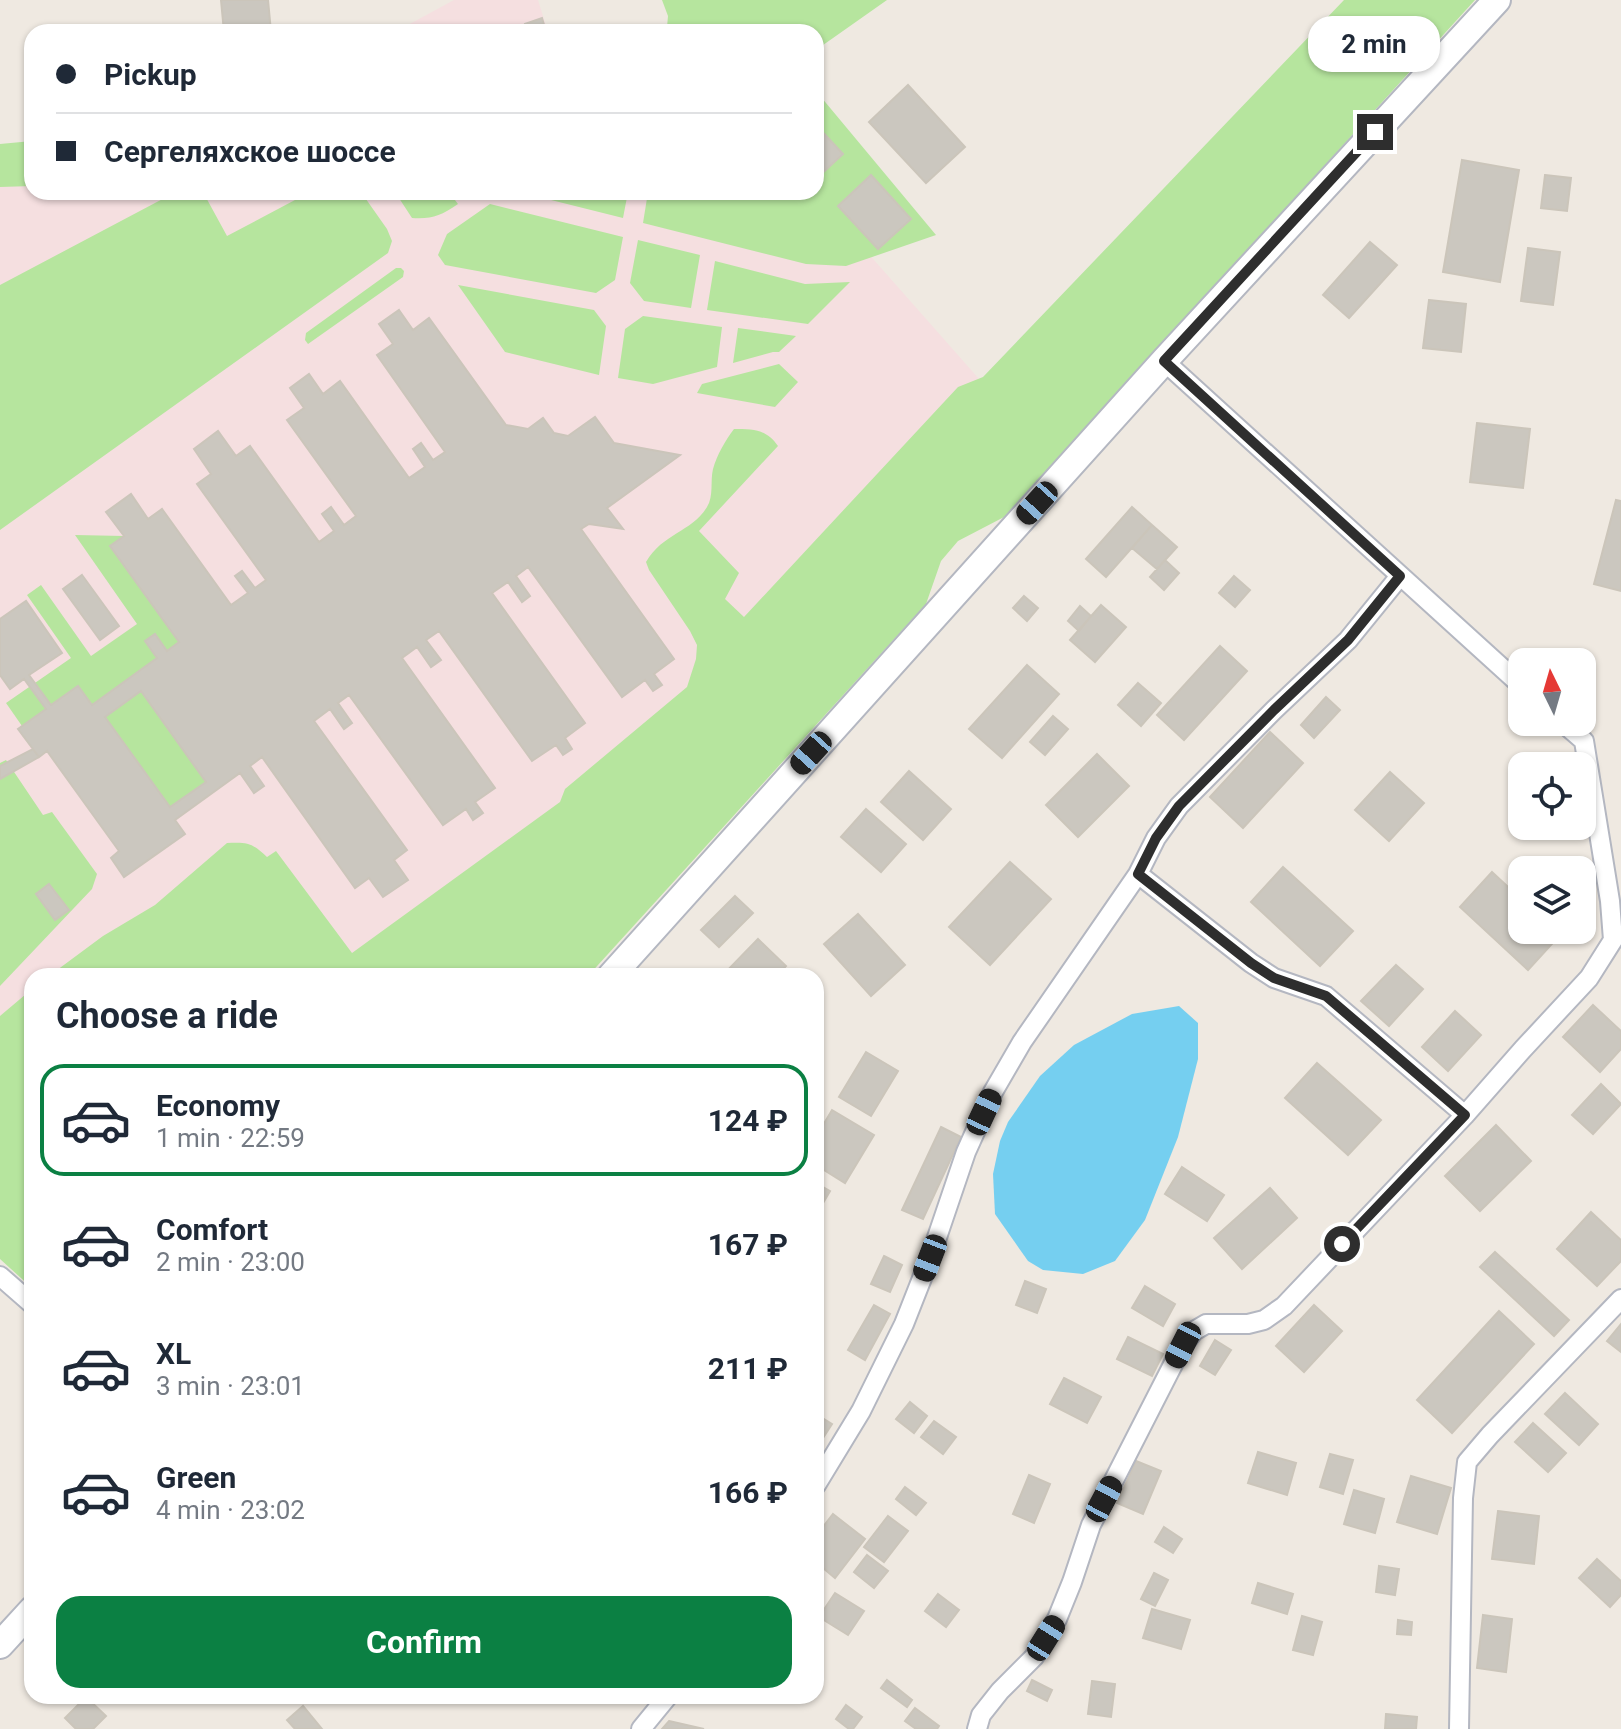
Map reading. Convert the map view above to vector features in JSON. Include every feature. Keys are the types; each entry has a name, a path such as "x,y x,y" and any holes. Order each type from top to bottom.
{"main road":[{"path":"618,968 1164,361 1497,0"},
{"path":"0,1645 24,1619"}],"street":[{"path":"1164,361 1508,673"},
{"path":"824,1472 861,1411 904,1324 966,1152 993,1092 1022,1042 1138,874 1156,838 1179,806 1348,640 1400,576"},
{"path":"977,1729 981,1715 1034,1657 1057,1619 1091,1525 1183,1345 1194,1331 1206,1324 1248,1324 1264,1320 1284,1306 1465,1115 1617,944 1584,741 1578,736"},
{"path":"1138,874 1274,978 1326,996 1465,1115"},
{"path":"0,1276 24,1297"},
{"path":"1459,1729 1463,1498 1467,1462 1621,1299"},
{"path":"641,1729 661,1704"}],"shaded area":[{"path":"454,0 538,0 546,24 410,24"},
{"path":"24,149 24,200 821,200 980,380 440,968 24,968 24,1176 0,1163 0,151"}],"green space":[{"path":"662,0 887,0 824,44 824,24 667,24 668,16"},
{"path":"1344,0 1475,0 1006,516 958,541 941,561 926,604 595,968 60,968 103,936 155,905 227,843 249,844 267,857 276,851 352,953 560,802 565,789 687,687 697,645 646,562 653,552 694,522 707,507 715,464 734,429 759,431 778,446 699,531 739,573 725,599 744,617 958,387 983,377"},
{"path":"824,101 936,235 846,266 806,264 643,223 647,200 824,200"},
{"path":"24,142 24,186 0,187 0,144"},
{"path":"161,200 207,200 227,236 295,200 367,200 392,241 388,253 0,530 0,285"},
{"path":"400,200 455,200 458,204 436,216 412,218"},
{"path":"551,200 626,200 623,218"},
{"path":"490,204 623,237 615,280 596,293 445,265 438,255 447,234"},
{"path":"638,240 700,255 691,308 644,301 630,283"},
{"path":"715,261 805,284 850,282 808,324 707,310"},
{"path":"396,268 404,271 403,277 308,344 306,333"},
{"path":"458,285 594,310 606,326 599,375 505,352"},
{"path":"643,316 722,327 717,367 653,384 618,378 625,329"},
{"path":"738,328 796,336 779,352 733,363"},
{"path":"779,364 798,382 775,407 697,393 702,384"},
{"path":"75,535 124,536 179,642 167,651 154,634 145,641 157,658 92,705 78,686 22,726 6,703 71,658 27,595 41,585 91,656 137,624"},
{"path":"141,691 206,782 170,807 105,717"},
{"path":"6,760 43,815 52,812 97,874 92,889 0,986 0,763"},
{"path":"24,996 24,1281 0,1259 0,1016"}],"water":[{"path":"1179,1006 1198,1023 1198,1059 1178,1137 1145,1220 1115,1261 1083,1274 1043,1270 1028,1261 995,1214 993,1174 1000,1141 1008,1122 1040,1076 1074,1045 1132,1014"}],"building":[{"path":"221,0 268,0 270,24 223,24"},
{"path":"542,18 544,24 525,24"},
{"path":"908,85 965,147 926,183 869,122"},
{"path":"824,134 843,154 824,172"},
{"path":"1462,160 1519,170 1500,282 1443,272"},
{"path":"871,175 911,219 878,249 838,206"},
{"path":"1545,175 1571,178 1567,211 1541,208"},
{"path":"1370,242 1397,265 1349,318 1323,295"},
{"path":"1528,248 1560,252 1553,305 1521,301"},
{"path":"1429,300 1466,304 1461,352 1423,348"},
{"path":"399,310 413,330 429,318 506,425 528,429 543,418 554,433 568,436 595,417 614,443 680,455 607,508 623,529 589,524 581,529 674,659 654,674 662,685 653,691 645,680 622,697 528,567 516,576 530,596 522,602 508,582 492,593 585,723 565,738 572,749 563,755 556,745 532,761 439,631 426,640 441,660 431,667 417,647 402,658 495,788 475,802 483,813 473,820 466,809 443,825 349,695 338,703 352,723 344,729 330,709 314,721 407,850 394,860 408,880 383,897 369,878 355,888 262,757 250,766 264,786 254,793 240,773 175,820 185,834 124,877 111,858 119,851 47,751 39,757 18,729 46,709 24,679 10,689 0,675 0,619 26,601 62,653 29,675 51,705 78,686 92,705 157,658 145,641 155,634 167,651 179,642 110,546 124,536 106,512 131,494 148,519 162,509 231,605 248,593 235,576 242,571 255,588 266,580 197,484 211,474 194,449 218,431 236,456 250,446 319,542 334,531 322,514 331,507 344,525 356,516 287,420 304,408 290,388 309,374 323,394 340,381 409,478 425,467 413,449 421,443 433,460 445,452 377,355 393,344 379,324","holes":["141,691 206,782 170,807 105,717"]},
{"path":"1477,423 1530,429 1523,488 1470,482"},
{"path":"1616,500 1621,501 1621,591 1594,584"},
{"path":"1132,507 1152,525 1106,577 1086,559"},
{"path":"1152,525 1177,547 1157,569 1132,548"},
{"path":"1165,560 1179,573 1164,590 1150,577"},
{"path":"82,575 119,626 100,640 63,589"},
{"path":"1234,576 1250,590 1235,607 1219,593"},
{"path":"1024,596 1038,608 1027,621 1013,608"},
{"path":"1101,605 1126,627 1095,662 1070,640"},
{"path":"1080,606 1091,616 1079,631 1068,621"},
{"path":"1220,646 1247,671 1184,740 1157,715"},
{"path":"1027,665 1059,694 1002,758 969,729"},
{"path":"1138,683 1161,703 1141,726 1118,705"},
{"path":"1326,697 1340,710 1314,738 1301,725"},
{"path":"1053,716 1068,729 1045,755 1030,742"},
{"path":"1270,732 1303,763 1243,828 1210,797"},
{"path":"33,749 39,757 0,779 0,766"},
{"path":"1097,754 1129,786 1078,837 1046,805"},
{"path":"909,771 951,809 923,840 881,802"},
{"path":"1390,772 1424,803 1389,841 1355,810"},
{"path":"866,809 906,844 881,872 841,837"},
{"path":"1010,862 1051,899 990,965 949,927"},
{"path":"1283,867 1353,931 1320,966 1251,902"},
{"path":"1492,872 1508,887 1508,944 1552,944 1528,970 1460,907"},
{"path":"49,884 69,910 55,920 36,894"},
{"path":"735,896 753,913 719,947 701,930"},
{"path":"858,914 905,965 871,996 824,944"},
{"path":"758,939 786,966 784,968 730,968"},
{"path":"1396,965 1423,989 1389,1026 1361,1001"},
{"path":"1593,1005 1621,1031 1621,1049 1600,1072 1563,1037"},
{"path":"1455,1011 1481,1035 1448,1071 1422,1047"},
{"path":"866,1052 898,1071 871,1116 839,1097"},
{"path":"1317,1063 1381,1120 1348,1155 1285,1098"},
{"path":"1601,1084 1621,1104 1593,1134 1572,1115"},
{"path":"832,1110 874,1135 845,1183 824,1170 824,1124"},
{"path":"1496,1125 1531,1161 1480,1211 1445,1176"},
{"path":"941,1127 961,1137 923,1219 902,1210"},
{"path":"1182,1167 1224,1195 1207,1221 1165,1194"},
{"path":"824,1188 830,1191 824,1201"},
{"path":"1270,1188 1297,1218 1242,1269 1214,1238"},
{"path":"1591,1212 1621,1240 1621,1261 1597,1286 1557,1249"},
{"path":"1495,1252 1569,1320 1554,1336 1480,1267"},
{"path":"884,1256 902,1265 890,1292 871,1284"},
{"path":"1025,1281 1046,1289 1037,1313 1016,1305"},
{"path":"1145,1286 1175,1304 1163,1326 1132,1308"},
{"path":"874,1305 890,1314 865,1360 848,1350"},
{"path":"1314,1305 1342,1331 1304,1372 1276,1346"},
{"path":"1499,1311 1534,1344 1452,1433 1417,1400"},
{"path":"1621,1324 1621,1352 1607,1341"},
{"path":"1128,1337 1163,1354 1152,1376 1117,1359"},
{"path":"1215,1340 1231,1350 1215,1375 1200,1366"},
{"path":"1064,1378 1101,1397 1087,1423 1050,1404"},
{"path":"1565,1393 1598,1424 1579,1445 1545,1414"},
{"path":"910,1402 927,1416 914,1433 896,1419"},
{"path":"824,1419 832,1424 824,1436"},
{"path":"934,1421 956,1437 943,1454 921,1437"},
{"path":"1533,1423 1566,1453 1548,1472 1515,1442"},
{"path":"1258,1452 1296,1463 1287,1495 1248,1483"},
{"path":"1330,1454 1353,1460 1343,1494 1320,1487"},
{"path":"1136,1461 1161,1471 1143,1514 1117,1503"},
{"path":"1029,1475 1050,1484 1034,1523 1013,1514"},
{"path":"1411,1476 1451,1488 1437,1534 1397,1522"},
{"path":"905,1487 926,1503 916,1515 896,1499"},
{"path":"1354,1490 1384,1499 1375,1533 1344,1524"},
{"path":"1498,1511 1539,1516 1534,1564 1492,1559"},
{"path":"833,1514 865,1539 835,1578 824,1569 824,1526"},
{"path":"888,1516 908,1531 884,1562 864,1547"},
{"path":"1164,1527 1182,1539 1173,1553 1155,1542"},
{"path":"867,1555 888,1571 874,1588 854,1572"},
{"path":"1597,1559 1621,1581 1621,1595 1610,1607 1579,1578"},
{"path":"1379,1566 1399,1569 1395,1595 1376,1592"},
{"path":"1154,1573 1168,1580 1155,1606 1141,1599"},
{"path":"1258,1583 1293,1594 1287,1614 1252,1603"},
{"path":"835,1593 864,1611 848,1635 824,1620 824,1610"},
{"path":"938,1594 959,1610 946,1627 925,1611"},
{"path":"1152,1609 1190,1620 1181,1649 1143,1638"},
{"path":"1483,1615 1512,1619 1506,1672 1477,1668"},
{"path":"1302,1616 1322,1622 1313,1655 1293,1650"},
{"path":"1398,1620 1412,1622 1411,1635 1397,1634"},
{"path":"887,1680 912,1700 907,1707 881,1688"},
{"path":"1032,1680 1052,1690 1047,1701 1027,1691"},
{"path":"1092,1681 1115,1684 1111,1717 1088,1714"},
{"path":"79,1704 93,1704 106,1716 93,1729 76,1729 65,1718"},
{"path":"846,1705 862,1717 853,1729 836,1719"},
{"path":"303,1706 322,1729 295,1729 287,1720"},
{"path":"915,1708 939,1726 937,1729 916,1729 905,1721"},
{"path":"1386,1714 1417,1717 1416,1729 1385,1729"},
{"path":"669,1721 704,1729 662,1729"}],"route":[{"path":"1342,1244 1465,1115 1326,996 1274,978 1138,874 1156,838 1179,806 1348,640 1400,576 1164,361 1375,132"}]}
